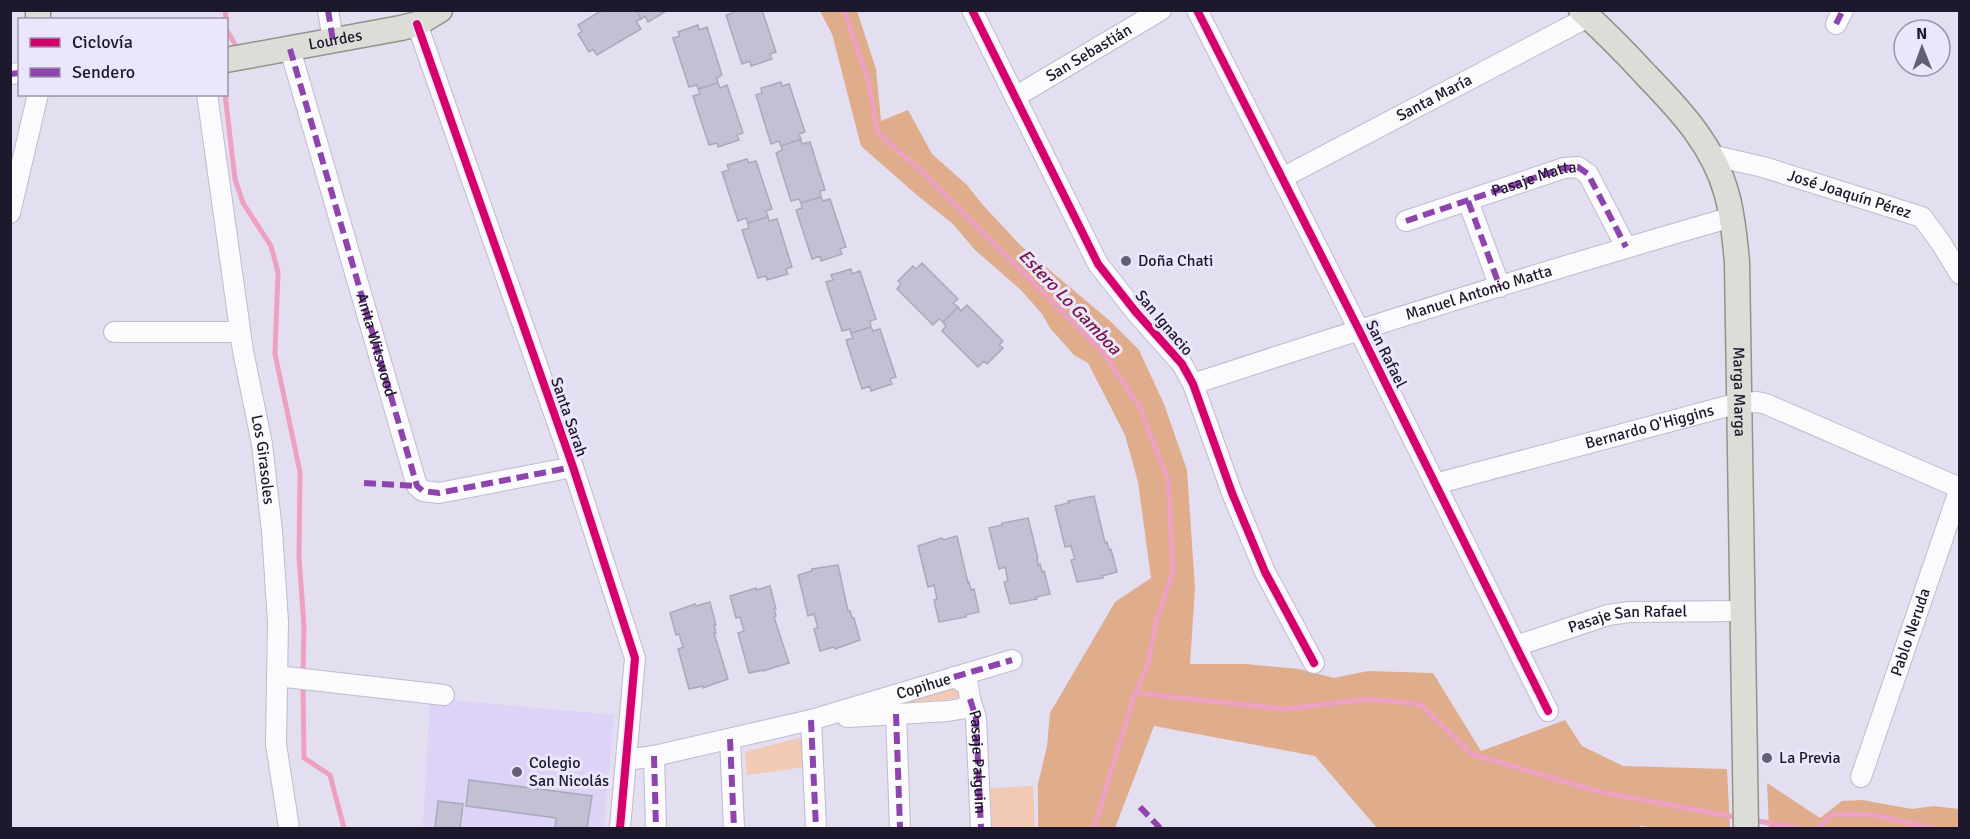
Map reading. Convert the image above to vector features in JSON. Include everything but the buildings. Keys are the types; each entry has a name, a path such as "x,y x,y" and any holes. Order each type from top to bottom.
{"main road":[{"name":"Lourdes","path":"228,60 417,24 440,10"},
{"name":"Marga Marga","path":"1584,14 1676,106 1697,132 1711,155 1727,193 1732,217 1737,262 1746,828"}],"street":[{"path":"328,10 333,41"},
{"name":"San Ignacio","path":"972,10 1098,264 1135,311 1182,364 1193,384 1232,493 1265,572 1314,663"},
{"name":"San Sebastián","path":"1015,97 1161,10"},
{"name":"San Rafael","path":"1197,10 1548,711"},
{"name":"Santa María","path":"1282,178 1584,14"},
{"name":"Santa Sarah","path":"417,24 573,467 635,658 620,828"},
{"name":"Anita Witswood","path":"290,49 417,486 423,491 439,493 573,467"},
{"path":"10,213 38,96"},
{"name":"Los Girasoles","path":"207,96 240,332 262,444 272,531 278,622 276,744 289,828"},
{"name":"José Joaquín Pérez","path":"1711,155 1763,167 1922,217 1959,274"},
{"name":"Pasaje Matta","path":"1406,221 1564,168 1578,167 1588,174 1626,247"},
{"name":"Pasaje Matta","path":"1468,201 1500,287"},
{"name":"Manuel Antonio Matta","path":"1193,384 1626,247 1732,217"},
{"path":"114,332 240,332"},
{"name":"Bernardo O'Higgins","path":"1436,484 1739,403 1757,402 1959,488"},
{"name":"Pablo Neruda","path":"1861,777 1959,488"},
{"name":"Pasaje San Rafael","path":"1516,646 1608,615 1629,612 1742,611"},
{"path":"954,678 1011,660"},
{"path":"277,676 444,695"},
{"name":"Copihue","path":"627,759 654,756 811,720 954,678 968,685 970,699 966,708 811,720"},
{"name":"Pasaje Palguim","path":"970,699 976,718 981,828"},
{"path":"896,714 900,828"},
{"path":"811,720 816,828"},
{"path":"730,739 734,828"},
{"path":"654,756 656,828"}],"shaded area":[{"path":"820,11 857,11 876,69 881,121 908,110 932,154 967,185 1020,245 1110,321 1139,350 1164,404 1187,470 1195,588 1190,664 1245,664 1299,669 1334,678 1368,671 1433,673 1481,751 1565,720 1582,746 1623,766 1727,769 1730,828 1640,826 1640,828 1377,828 1315,756 1154,726 1115,828 1038,828 1038,784 1047,746 1050,713 1115,602 1151,578 1138,482 1125,435 1088,363 1074,355 1021,290 975,250 953,224 861,146 832,34"},
{"path":"957,687 961,691 960,698 908,703 908,701"},
{"name":"Colegio San Nicolás","path":"430,698 614,715 604,828 423,828"},
{"path":"803,737 805,767 747,775 745,752"},
{"path":"1767,783 1820,818 1842,801 1862,800 1912,809 1933,806 1959,809 1959,828 1769,828"},
{"path":"1033,786 1035,828 992,828 990,788"}],"waterway":[{"path":"225,10 226,18"},
{"name":"Estero Lo Gamboa","path":"844,10 869,83 877,132 923,173 1105,355 1139,406 1168,479 1173,571 1156,622 1148,665 1135,693 1094,828"},
{"path":"228,32 236,46"},
{"path":"225,96 235,179 243,203 271,246 278,272 275,354 300,472 299,557 304,626 303,675"},
{"path":"303,684 304,758 330,775 344,828"},
{"path":"1135,693 1285,709 1368,699 1420,704 1471,754 1600,792 1740,818"},
{"path":"1817,828 1833,814 1874,815 1931,828"},
{"path":"1752,820 1798,828"}],"marked path":[{"path":"328,10 333,41"},
{"path":"1836,24 1843,10"},
{"path":"290,49 417,486 423,491 439,493 573,467"},
{"path":"10,74 18,73"},
{"path":"1406,221 1564,168 1578,167 1588,174 1626,247"},
{"path":"1468,201 1500,287"},
{"path":"364,483 417,486"},
{"path":"954,677 1012,660"},
{"path":"970,699 976,718 981,828"},
{"path":"896,714 900,828"},
{"path":"811,720 816,828"},
{"path":"730,739 734,828"},
{"path":"654,756 656,828"},
{"path":"1140,807 1160,828"}],"cycle path":[{"path":"972,10 1098,264 1135,311 1182,364 1193,384 1232,493 1265,572 1314,663"},
{"path":"1197,10 1548,711"},
{"path":"417,24 573,467 635,658 620,828"}],"place":[{"name":"Doña Chati","path":"1126,261"},
{"name":"La Previa","path":"1767,758"},
{"name":"Colegio San Nicolás","path":"517,772"}]}
